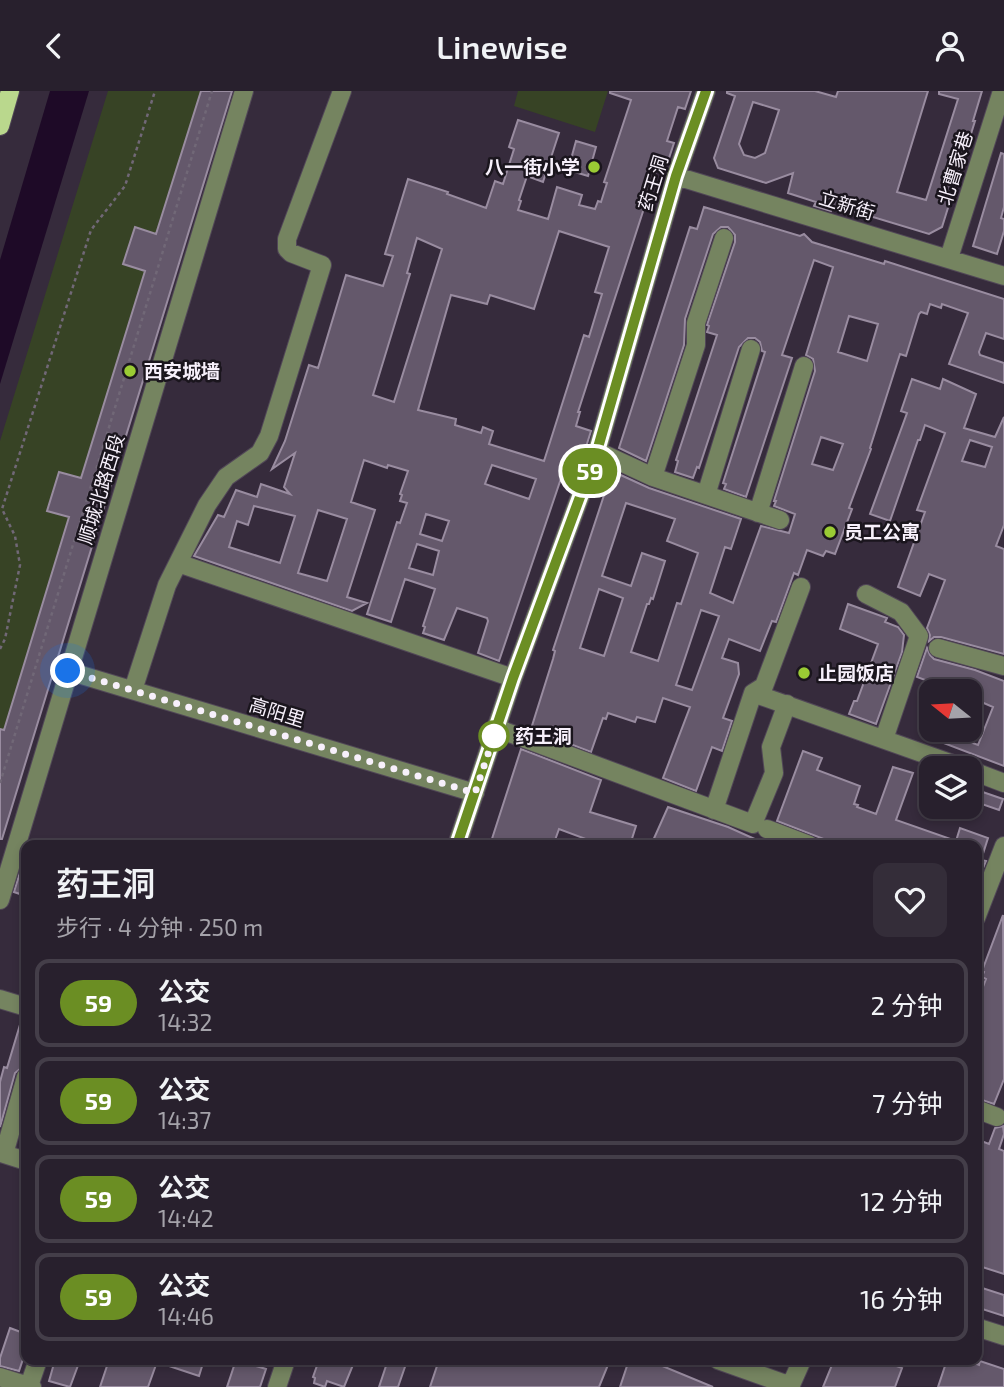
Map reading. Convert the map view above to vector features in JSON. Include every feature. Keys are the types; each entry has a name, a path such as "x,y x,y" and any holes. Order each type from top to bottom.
{"main road":[{"path":"0,126 10,91"}],"street":[{"name":"顺城北路西段","path":"0,900 244,91"},
{"path":"133,690 160,602 213,494 233,470 260,453 269,436 322,265 290,253 286,249 287,239 342,91"},
{"name":"药王洞","path":"459,840 513,678 597,451 676,176 706,91"},
{"name":"北曹家巷","path":"949,258 1002,91"},
{"name":"立新街","path":"676,176 1004,276"},
{"path":"653,477 696,345 696,323 724,238"},
{"path":"706,495 751,349"},
{"path":"758,513 804,366"},
{"path":"597,451 653,477 780,520"},
{"path":"178,563 513,678"},
{"path":"713,810 753,693 764,686 801,587"},
{"path":"866,594 901,612 919,636 884,739"},
{"path":"939,648 1004,666"},
{"name":"高阳里","path":"68,671 475,793"},
{"path":"753,693 931,756"},
{"path":"762,833 774,773 771,747 787,704"},
{"path":"496,728 713,810 762,833 789,840"},
{"path":"982,775 1004,783"},
{"path":"982,903 1004,846"},
{"path":"0,999 21,1005"},
{"path":"21,1094 4,1154 21,1159"},
{"path":"982,1111 997,1117"},
{"path":"982,1329 1004,1336"},
{"path":"0,1377 31,1386 37,1365"},
{"path":"277,1387 284,1365"},
{"path":"732,1365 791,1386 800,1365"}],"path":[{"path":"0,649 5,639 20,565 15,536 2,509 91,230 125,186 155,91"},
{"path":"0,783 212,91"}],"green space":[{"path":"108,91 201,91 156,234 135,228 124,264 145,271 81,478 59,472 47,510 69,517 4,730 0,729 0,441"},
{"path":"518,91 608,91 595,132 514,106"}],"shaded area":[{"path":"50,91 89,91 0,384 0,260"}],"building":[{"name":"西安城墙","path":"201,91 232,91 0,839 0,729 4,730 69,517 47,511 59,472 81,478 145,271 123,264 135,227 156,234"},
{"path":"691,91 685,109 678,107 667,141 674,143 668,161 660,159 578,412 576,426 591,431 582,459 569,455 499,661 478,653 487,618 457,608 444,640 423,633 435,589 405,579 391,622 367,614 397,522 400,523 407,503 400,501 400,494 408,471 388,465 387,468 364,460 351,502 375,510 347,597 367,603 352,611 194,556 218,515 224,517 236,490 257,497 261,484 290,494 284,487 295,453 272,469 285,441 309,365 318,368 346,275 383,286 393,256 385,254 408,179 486,208 495,181 503,184 514,149 509,147 518,120 559,133 543,182 527,176 518,210 548,219 557,187 582,195 579,205 595,209 598,201 601,202 607,183 604,182 631,100 610,93","holes":["559,231 609,247 595,292 602,294 589,337 584,335 544,461 489,444 493,431 483,427 481,433 455,425 456,419 418,410 451,295 487,304 490,295 534,309","417,238 442,249 394,402 373,395 410,274 407,273","492,465 536,479 529,499 485,484","254,506 295,516 280,563 229,547 237,521 248,525","318,510 347,519 327,581 298,573","426,514 449,521 442,541 420,534","417,544 439,551 433,575 409,568"]},
{"path":"815,91 836,97 838,91 928,91 897,192 926,200 958,99 939,94 939,91 982,91 942,227 929,234 840,207 839,211 832,208 831,211 814,206 816,202 788,193 793,173 766,183 718,168 714,158 735,96 727,93","holes":["753,102 779,110 765,153 755,158 744,155 739,144"]},
{"path":"576,141 596,147 588,176 568,170"},
{"path":"1001,153 1004,154 1004,207 1001,218 1004,219 1004,231 997,254 973,246"},
{"path":"704,207 800,236 804,234 812,242 884,264 885,261 1004,299 1004,339 986,333 979,352 980,355 1004,363 1004,383 949,364 968,313 942,304 941,308 930,304 927,314 919,314 906,356 900,354 871,449 849,508 852,509 835,554 826,551 823,556 807,550 798,575 794,573 776,622 772,621 760,651 729,639 722,658 738,663 739,674 723,718 732,721 722,751 712,747 696,791 663,778 690,707 663,698 655,722 637,717 635,722 608,713 606,719 603,718 591,752 531,729 553,659 553,650 612,471 649,488 741,519 731,549 725,547 710,593 733,603 761,526 789,533 795,514 774,506 774,501 815,371 813,359 806,355 833,267 814,260 782,355 792,358 746,497 724,489 726,484 723,483 765,352 755,338 748,338 739,347 699,468 697,467 693,478 675,472 676,460 717,335 707,332 707,325 735,242 735,235 728,227 721,227 713,234 685,319 684,345 646,461 619,448 690,227 697,229","holes":["849,316 878,324 867,361 838,352","821,437 843,444 833,470 812,464","626,503 675,519 667,541 698,553 681,604 677,603 658,661 631,652 665,561 642,553 631,586 602,576","599,589 623,598 604,656 580,648","701,610 719,616 692,690 676,685"]},
{"path":"912,379 940,389 943,379 976,394 964,428 995,437 1004,417 1004,525 996,546 1004,549 1004,654 941,637 934,637 929,641 927,628 945,580 929,574 920,596 898,587 925,512 917,510 945,433 925,425 890,521 870,514 907,413 901,411","holes":["970,440 992,447 985,467 962,461"]},
{"path":"848,604 887,618 885,622 898,627 904,635 902,652 876,724 849,714 854,701 857,701 878,644 840,629"},
{"path":"927,648 934,659 1004,681 1004,766 941,742 970,742 978,745 982,742 982,735 993,707 982,702 982,679 917,677"},
{"path":"521,749 601,780 590,812 636,826 632,840 589,840 559,829 555,840 492,840"},
{"path":"803,751 822,758 817,770 860,786 854,804 876,814 893,767 913,773 896,820 953,840 826,840 777,821"},
{"path":"982,792 1003,799 999,810 982,804"},
{"path":"668,807 728,827 757,840 653,840"},
{"path":"960,828 988,838 982,857 982,840 956,840"},
{"path":"21,869 21,894 14,892"},
{"path":"1003,915 1004,1079 994,1104 982,1100 982,989 986,979 982,977"},
{"path":"21,1021 21,1068 15,1073 0,1127 0,1082 4,1067 7,1068"},
{"path":"1003,1126 1004,1134 999,1149 1004,1151 1004,1274 982,1267 982,1141 989,1144 995,1128"},
{"path":"982,1288 1004,1295 1004,1316 982,1309"},
{"path":"10,1328 21,1332 19,1371 0,1366"},
{"path":"982,1362 1004,1369 1004,1387 938,1387 945,1365 982,1365"},
{"path":"54,1365 78,1365 70,1387 49,1381"},
{"path":"107,1365 156,1365 148,1387 100,1387"},
{"path":"166,1365 202,1365 199,1376"},
{"path":"234,1365 253,1365 266,1369 260,1387 227,1387"},
{"path":"317,1365 353,1365 344,1387 327,1381 325,1387 314,1383"},
{"path":"386,1365 406,1365 398,1387 379,1387"},
{"path":"437,1365 608,1365 599,1387 430,1387"},
{"path":"627,1365 660,1365 713,1387 620,1387"},
{"path":"832,1365 894,1365 902,1368 895,1387 823,1387"}],"bus line":[{"name":"59","path":"459,840 513,678 597,451 676,176 706,91"}],"place":[{"name":"八一街小学","path":"594,167"},
{"name":"西安城墙","path":"130,371"},
{"name":"员工公寓","path":"830,532"},
{"name":"止园饭店","path":"804,673"},
{"name":"药王洞","path":"494,736"}],"route":[{"path":"68,671 475,793 494,736"}]}
